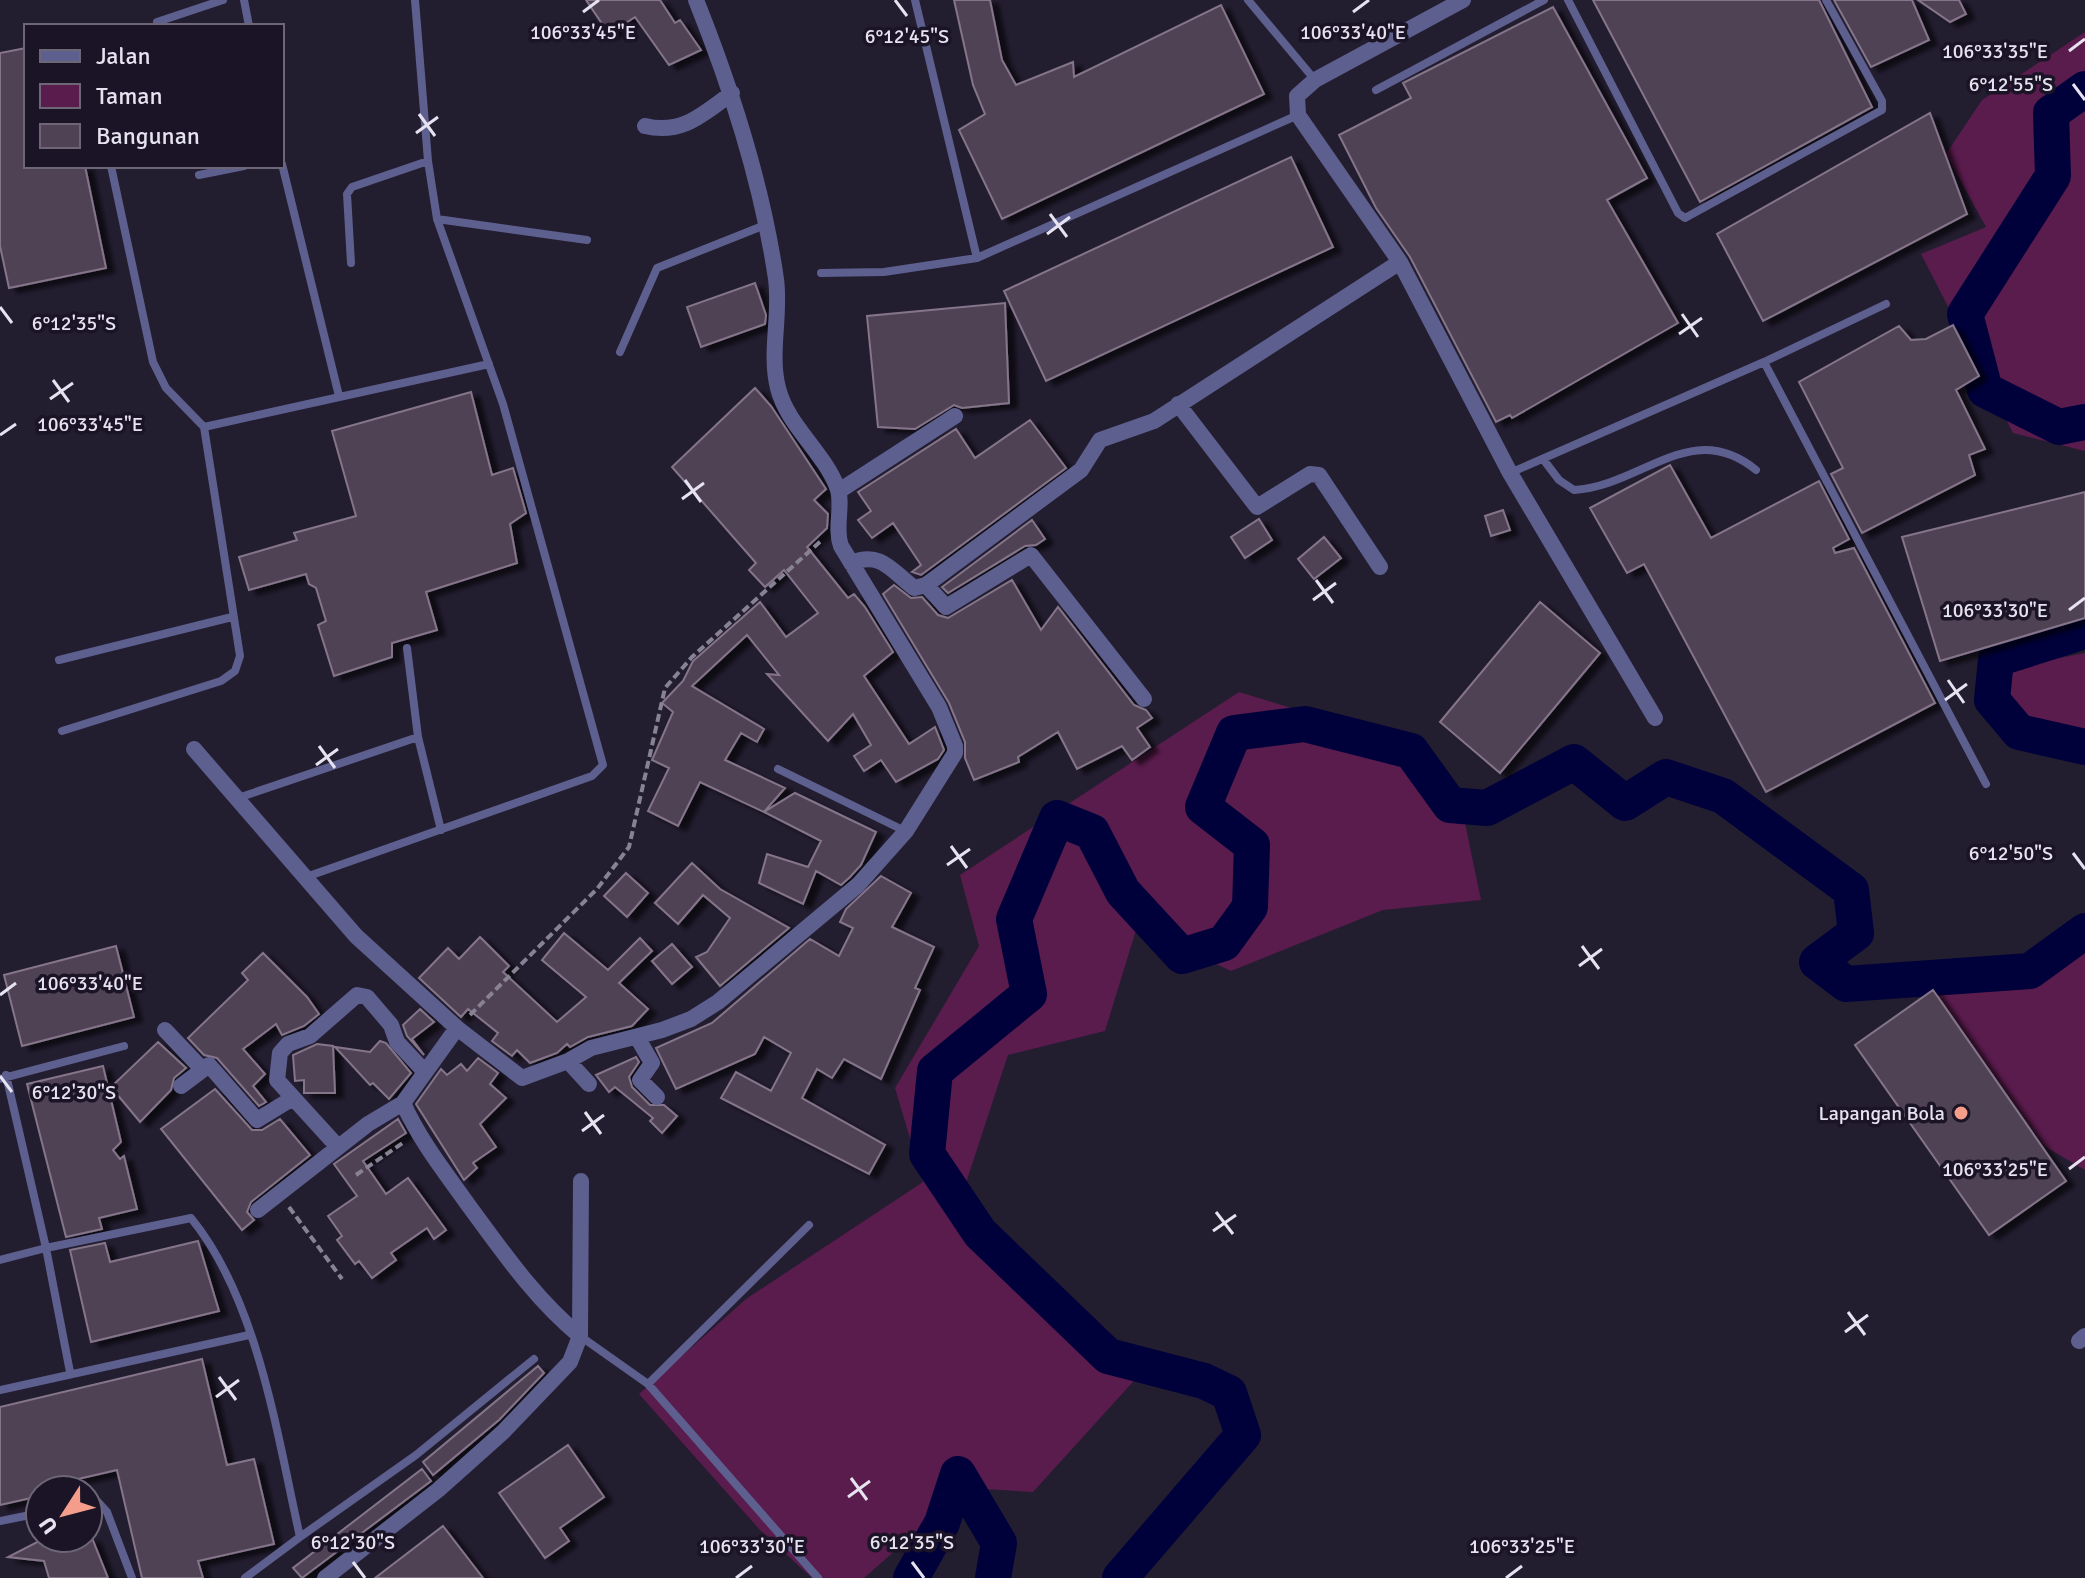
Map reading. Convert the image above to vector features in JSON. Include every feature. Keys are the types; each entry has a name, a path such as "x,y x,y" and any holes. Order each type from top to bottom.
{"street":[{"path":"194,749 356,936 457,1028 522,1078 568,1061 591,1048 691,1019 718,1002 858,885 906,831 956,749 939,707 838,537 839,491 783,403 777,387 775,360 779,304 766,225 732,93 696,0"},
{"path":"1463,0 1315,80 1297,96 1298,115 1400,262 1510,473 1655,718"},
{"path":"645,126 668,130 681,127 732,93"},
{"path":"851,563 868,557 876,558 914,588 926,585 1081,470 1100,440 1154,421 1400,262"},
{"path":"1178,404 1257,507 1310,474 1319,475 1380,567"},
{"path":"839,491 955,416"},
{"path":"926,585 946,607 1031,555 1144,699"},
{"path":"338,1147 277,1080 280,1053 288,1044 310,1036 357,995 367,997 391,1025 397,1042 425,1072"},
{"path":"258,1210 338,1147 403,1103 457,1028"},
{"path":"165,1030 202,1069"},
{"path":"637,1037 652,1063 640,1080 657,1097"},
{"path":"568,1061 589,1084"},
{"path":"181,1086 202,1069 212,1067 257,1120 293,1098"},
{"path":"403,1103 417,1133 507,1259 551,1312 580,1336"},
{"path":"325,1578 438,1490 503,1432 570,1362 580,1336 581,1181"}],"lane":[{"path":"157,22 223,0"},
{"path":"244,0 249,24"},
{"path":"305,877 592,776 603,765 503,404 437,219 428,161 415,0"},
{"path":"915,0 977,258"},
{"path":"1248,0 1315,80"},
{"path":"1376,90 1544,0"},
{"path":"1568,0 1678,213 1685,218 1882,110 1882,101 1826,0"},
{"path":"821,273 884,272 977,258 1298,115"},
{"path":"351,263 347,194 352,187 428,161"},
{"path":"62,731 228,676 235,671 240,656 204,427 166,388 153,362 111,168"},
{"path":"199,175 234,168"},
{"path":"283,168 339,396"},
{"path":"437,219 587,240"},
{"path":"620,352 657,268 766,225"},
{"path":"1510,473 1764,362 1886,304"},
{"path":"1764,362 1986,784"},
{"path":"204,427 489,364"},
{"path":"1543,459 1559,480 1574,490 1689,451 1710,447 1742,458 1756,470"},
{"path":"59,660 232,617"},
{"path":"407,648 418,737 441,830"},
{"path":"237,798 418,737"},
{"path":"778,769 906,831"},
{"path":"70,1372 46,1248 3,1077 124,1046"},
{"path":"0,1260 191,1218 211,1243 233,1282 276,1431 300,1537"},
{"path":"648,1384 809,1225"},
{"path":"0,1390 70,1372 249,1335"},
{"path":"580,1336 648,1384 818,1578"},
{"path":"245,1578 416,1455 534,1359"},
{"path":"104,1509 132,1578"},
{"path":"0,1521 24,1516"}],"path":[{"path":"457,1028 597,889 629,847 665,688 692,657 837,527"},
{"path":"356,1175 417,1133"},
{"path":"278,1194 342,1279"}],"green space":[{"path":"2085,32 2085,451 2013,433 1921,254 1986,227 1946,154 1982,100"},
{"path":"2085,653 2085,762 2077,753 1985,717 1988,672"},
{"path":"1239,692 1427,749 1460,799 1481,900 1383,910 1231,971 1137,927 1105,1031 1008,1055 961,1198 1141,1373 1033,1492 966,1488 864,1578 812,1578 760,1530 639,1394 746,1299 923,1182 895,1088 979,946 960,875"},
{"path":"2085,946 2085,1170 2044,1146 1922,974 2057,965"}],"building":[{"path":"586,0 660,0 675,23 680,20 701,50 669,65 635,17 609,34"},
{"path":"954,0 990,0 1002,60 1016,85 1073,62 1074,77 1221,5 1264,94 1002,219 959,130 985,114 973,85"},
{"path":"1593,0 1819,0 1872,107 1700,202"},
{"path":"1834,0 1912,0 1929,40 1871,67"},
{"path":"1918,0 1959,0 1966,14 1950,22"},
{"path":"1553,7 1647,178 1607,200 1678,323 1512,418 1510,415 1496,422 1410,257 1376,208 1339,135 1411,98 1403,83"},
{"path":"24,48 24,168 85,168 106,268 9,288 0,246 0,53"},
{"path":"1930,113 1967,214 1763,321 1717,234"},
{"path":"1291,157 1333,247 1046,381 1004,291"},
{"path":"755,283 766,315 765,324 701,347 687,307"},
{"path":"1005,303 1009,403 962,408 954,405 915,429 878,427 867,316"},
{"path":"1953,325 1979,376 1956,390 1985,449 1969,455 1975,475 1862,533 1831,474 1843,468 1799,382 1899,326 1911,340 1926,339"},
{"path":"755,388 771,406 826,489 814,500 828,514 827,528 807,547 848,598 854,594 865,607 893,652 864,676 909,744 935,727 944,750 938,759 896,782 881,760 864,771 854,756 871,745 853,714 828,741 767,674 779,675 747,635 692,686 764,729 757,742 741,733 725,760 785,788 764,812 700,782 678,826 648,811 669,768 652,760 673,712 662,703 683,681 693,661 760,602 786,637 818,613 784,570 765,587 749,570 756,563 672,467"},
{"path":"471,392 492,475 513,468 526,513 510,524 517,563 426,592 437,630 392,643 392,657 334,676 318,625 326,621 316,588 309,584 306,574 249,590 239,557 297,540 294,533 356,516 332,431"},
{"path":"1030,420 1066,468 921,575 912,572 921,565 893,523 872,538 858,520 871,511 858,492 956,429 975,458"},
{"path":"1670,465 1711,538 1819,481 1849,539 1833,548 1835,553 1854,548 1935,703 1766,792 1644,564 1627,573 1590,508"},
{"path":"2085,492 2085,618 1940,661 1902,537"},
{"path":"1503,510 1510,530 1491,536 1485,516"},
{"path":"1259,519 1272,540 1245,558 1231,537"},
{"path":"1032,520 1045,539 1036,545 1025,546 948,593 942,587"},
{"path":"1324,537 1341,558 1314,579 1298,559"},
{"path":"1012,580 1041,630 1058,607 1134,705 1146,710 1152,718 1137,728 1150,747 1132,760 1122,746 1077,769 1058,732 1018,757 1019,762 974,780 965,758 965,742 949,703 883,594 894,585 911,598 922,597 938,615 948,618"},
{"path":"1540,602 1600,653 1500,773 1440,722"},
{"path":"795,793 876,832 861,865 841,885 816,871 803,904 759,883 767,854 808,867 821,841 764,812"},
{"path":"692,863 720,889 789,928 720,986 696,957 707,952 730,918 703,895 678,924 655,903"},
{"path":"626,873 648,893 627,917 604,896"},
{"path":"881,876 911,893 892,927 934,947 915,988 920,990 881,1079 844,1059 832,1078 817,1069 802,1098 885,1145 869,1174 721,1098 736,1072 771,1091 791,1053 764,1037 755,1054 676,1089 656,1048 712,1023 810,939 839,956 853,928 840,922 846,909"},
{"path":"564,933 608,970 640,938 652,951 619,983 648,1009 632,1026 588,1037 570,1047 567,1044 557,1053 530,1063 517,1050 512,1056 492,1041 498,1033 468,1009 461,1017 419,978 448,948 459,959 480,937 509,966 503,972 557,1022 586,997 542,960"},
{"path":"672,944 692,967 672,984 652,961"},
{"path":"116,946 134,1017 22,1046 4,975"},
{"path":"263,953 307,997 319,1014 304,1026 282,1035 276,1024 243,1049 265,1074 253,1086 266,1102 259,1106 217,1058 204,1055 188,1038 248,980 242,973"},
{"name":"Lapangan Bola","path":"1933,990 2066,1181 1989,1235 1855,1045"},
{"path":"420,1009 434,1022 412,1039 424,1055 407,1036 403,1025"},
{"path":"380,1041 386,1043 411,1073 389,1099 373,1083 370,1085 335,1047 370,1052"},
{"path":"158,1042 186,1068 174,1078 171,1090 140,1122 111,1087"},
{"path":"317,1044 333,1046 335,1093 304,1093 304,1080 295,1081 293,1055"},
{"path":"636,1057 639,1062 629,1077 632,1087 650,1105 664,1105 677,1116 662,1133 650,1121 653,1118 615,1087 609,1092 596,1075"},
{"path":"478,1058 498,1073 490,1084 506,1098 480,1124 496,1147 473,1163 477,1168 464,1180 416,1104 441,1069 447,1075 461,1064 467,1071"},
{"path":"103,1066 121,1142 113,1150 120,1159 124,1156 137,1209 99,1218 102,1229 66,1237 27,1084"},
{"path":"215,1089 252,1130 262,1130 280,1119 310,1155 251,1202 247,1212 254,1220 242,1230 161,1129"},
{"path":"398,1119 406,1133 363,1161 386,1194 408,1178 446,1230 434,1239 427,1228 391,1253 396,1260 372,1278 359,1261 355,1264 337,1240 342,1236 328,1216 357,1196 334,1164"},
{"path":"198,1241 219,1311 91,1342 70,1250 105,1243 110,1262"},
{"path":"202,1359 227,1465 254,1459 274,1544 198,1561 203,1578 142,1578 117,1470 100,1474 24,1474 24,1500 0,1505 0,1407"},
{"path":"538,1366 544,1373 499,1420 433,1475 423,1462"},
{"path":"568,1445 604,1497 560,1528 569,1541 545,1558 499,1493"},
{"path":"422,1469 431,1481 302,1578 293,1568"},
{"path":"443,1526 483,1578 375,1578"},
{"path":"24,1549 24,1554 98,1554 108,1578 49,1578 44,1561 8,1557"}],"waterway":[{"path":"2085,89 2051,113 2053,176 1965,314 1985,390 2059,427 2085,422"},
{"path":"2085,631 1996,659 1992,700 2019,732 2085,747"},
{"path":"1120,1578 1243,1435 1229,1393 1204,1381 1108,1356 980,1233 927,1154 935,1071 1029,994 1014,919 1057,818 1092,832 1123,892 1182,956 1224,943 1250,907 1252,845 1203,807 1234,733 1305,724 1411,751 1450,805 1487,808 1574,762 1625,803 1666,777 1723,796 1851,890 1856,933 1817,962 1846,984 2030,971 2085,931"},
{"path":"911,1578 942,1523 958,1474 999,1543 993,1578"}],"place":[{"name":"Lapangan Bola","path":"1961,1113"}]}
